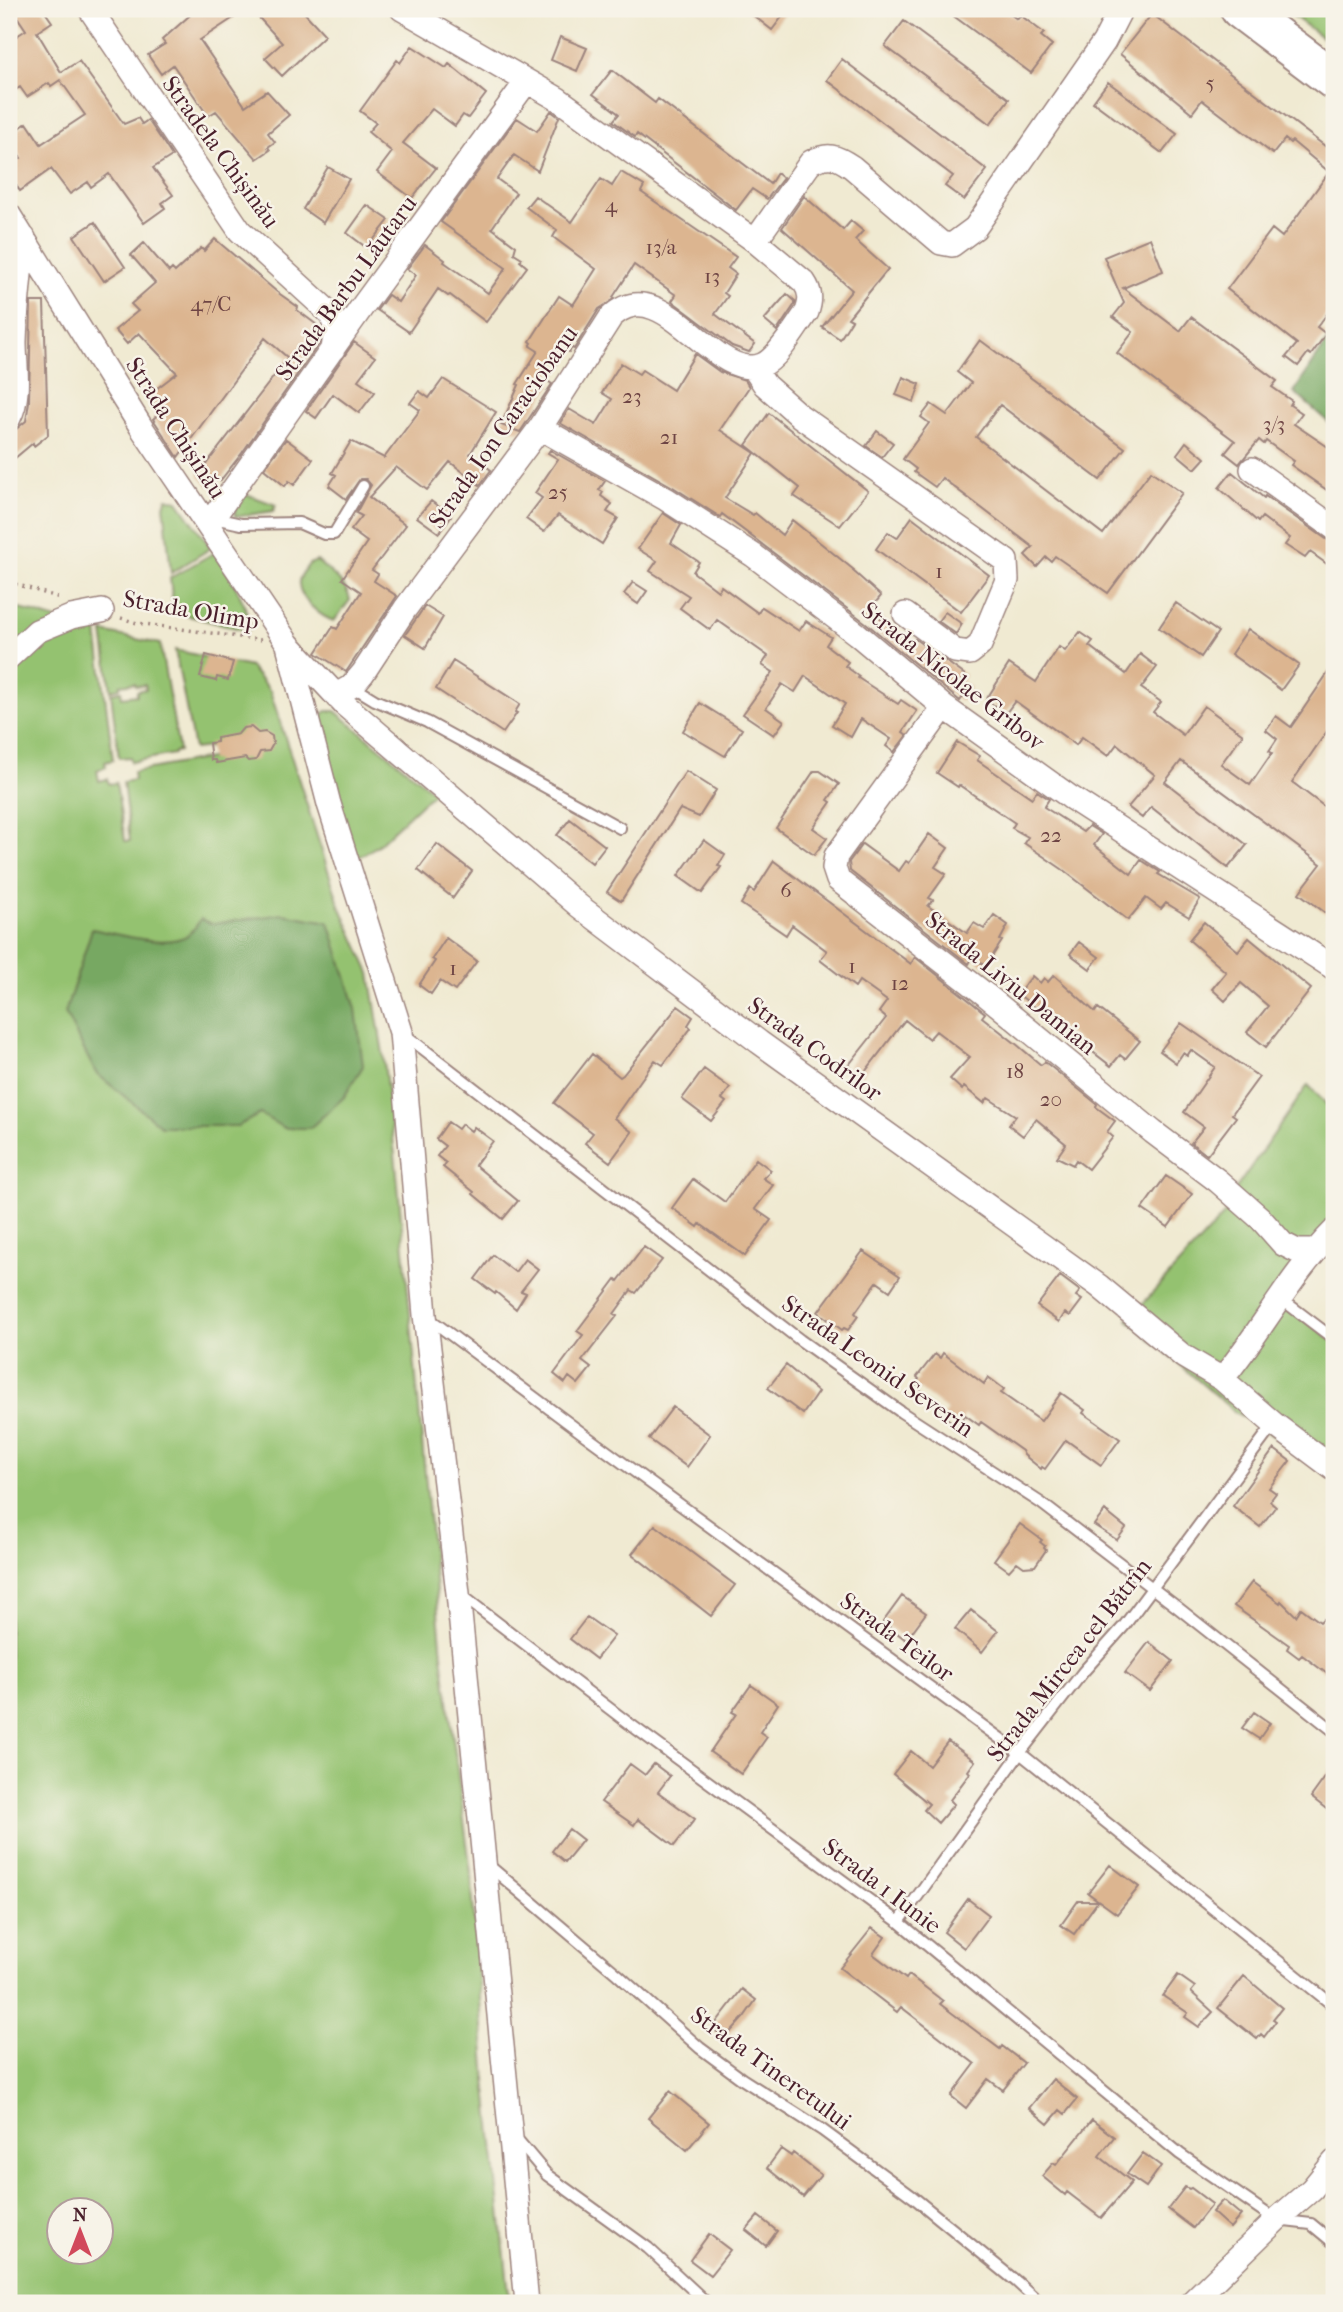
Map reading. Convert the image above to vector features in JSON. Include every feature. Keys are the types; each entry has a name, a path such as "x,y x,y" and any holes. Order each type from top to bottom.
{"highway":[{"path":"1240,9 1334,80"}],"street":[{"name":"Stradela Chișinău","path":"90,9 240,231 331,314 336,329 333,349"},
{"path":"402,9 558,99 755,241 804,282 810,297 807,312 772,358 753,367"},
{"path":"755,241 811,162 825,155 838,157 941,243 952,245 975,228 1096,53 1121,9"},
{"name":"Strada Barbu Lăutaru","path":"211,522 527,81"},
{"name":"Strada Chișinău","path":"9,215 143,430 211,522 288,644"},
{"path":"9,418 17,385 17,295 24,238"},
{"name":"Strada Ion Caraciobanu","path":"345,692 540,428 611,317 632,304 646,304 726,358 753,367 765,385 800,416 1006,561 1007,580 980,645 970,653 955,650 905,614"},
{"name":"Strada Nicolae Gribov","path":"540,428 666,499 753,555 856,634 944,707 1070,797 1334,968"},
{"path":"1252,468 1334,528"},
{"path":"9,657 37,632 71,617 102,611"},
{"path":"288,644 329,804 401,1032 425,1315 458,1593 527,2303"},
{"name":"Strada Codrilor","path":"288,644 345,692 579,906 759,1042 1099,1286 1183,1356 1222,1379 1273,1424 1334,1469"},
{"name":"Strada Liviu Damian","path":"944,707 836,856 834,868 838,880 1218,1181 1260,1218 1283,1244 1297,1251 1314,1251"},
{"path":"1222,1379 1249,1347 1314,1251 1334,1231"},
{"path":"1191,2303 1276,2220 1312,2189 1334,2162"}],"lane":[{"path":"211,522 299,523 324,534 334,534 363,486"},
{"path":"345,692 375,700 428,722 620,828"},
{"name":"Strada Leonid Severin","path":"401,1032 800,1340 901,1412 1041,1503 1334,1731"},
{"path":"1280,1298 1334,1339"},
{"name":"Strada Teilor","path":"425,1315 1020,1753 1334,2006"},
{"name":"Strada Mircea cel Bătrîn","path":"899,1922 1020,1753 1153,1588 1273,1424"},
{"name":"Strada 1 Iunie","path":"458,1593 626,1722 899,1922 1180,2154 1276,2220"},
{"name":"Strada Tineretului","path":"482,1860 700,2048 741,2079 822,2130 913,2197 1040,2303"},
{"path":"508,2129 547,2175 648,2248 707,2303"},
{"path":"1276,2220 1311,2224 1334,2244"}],"path":[{"name":"Strada Olimp","path":"9,582 137,623 288,644"}],"green space":[{"path":"1284,9 1334,9 1334,46"},
{"path":"1334,331 1334,427 1294,392"},
{"path":"238,491 276,505 273,511 236,517"},
{"path":"167,498 178,501 211,548 171,573 164,505"},
{"path":"215,552 242,601 250,629 244,630 181,614 173,608 170,578"},
{"path":"317,561 341,583 350,600 334,621 312,607 300,590 299,581 302,574 309,564"},
{"path":"9,606 97,631 113,760 105,762 106,767 97,770 99,781 107,779 109,784 116,783 125,841 130,841 123,782 134,780 133,772 221,756 219,746 194,749 175,650 250,667 270,691 339,904 370,973 396,1164 442,1655 471,1873 485,2069 510,2303 9,2303"},
{"path":"103,632 160,644 179,751 131,762 130,757 119,758 111,693 121,691 122,697 137,695 137,691 146,689 145,685 136,686 135,683 120,685 120,688 111,690"},
{"path":"327,711 335,711 434,792 377,846 357,858 344,824 317,718"},
{"path":"283,914 329,922 356,1009 363,1066 344,1097 310,1128 284,1128 260,1114 238,1126 161,1126 96,1073 65,1013 92,929 161,941 187,935 201,919 212,924"},
{"path":"1308,1085 1334,1112 1334,1232 1274,1297 1334,1341 1334,1479 1236,1413 1128,1320 1224,1215 1235,1190"}],"building":[{"path":"12,9 43,9 52,22 37,32 61,72 79,61 124,124 138,118 142,124 148,120 172,156 153,168 173,195 162,203 165,208 144,223 109,174 91,187 88,182 70,194 51,169 20,191 9,175 9,167 21,158 9,141 9,135 27,123 41,144 85,115 60,80 51,86 49,83 27,97 20,87 9,94 9,41 26,30"},
{"path":"197,9 247,9 200,40 245,106 267,91 289,115 268,133 275,142 268,147 270,150 257,159 216,111 208,116 173,65 161,74 148,55 165,44 162,40"},
{"path":"251,9 301,9 325,35 282,76 265,58 282,43"},
{"path":"745,9 788,9 772,30"},
{"path":"944,9 1003,9 1017,19 1020,15 1044,33 1041,36 1052,45 1031,73"},
{"path":"1152,14 1334,153 1334,305 1317,327 1326,334 1311,355 1308,353 1298,366 1286,357 1297,344 1227,289 1272,229 1282,237 1329,172 1292,141 1290,143 1285,139 1273,154 1202,100 1192,113 1120,54"},
{"path":"904,21 1009,99 990,124 885,46"},
{"path":"560,37 587,48 577,71 551,60"},
{"path":"412,46 446,68 449,64 486,94 468,118 463,115 455,126 432,109 403,143 436,168 412,198 377,172 392,152 368,132 376,123 360,111 397,60 400,63"},
{"path":"842,59 987,170 964,200 945,186 953,176 827,80"},
{"path":"612,70 655,103 658,99 770,184 777,173 783,178 767,199 752,189 736,210 637,134 635,137 613,121 619,114 593,94"},
{"path":"1108,82 1177,134 1162,153 1093,102"},
{"path":"551,111 559,117 538,171 514,155 497,179 516,193 492,228 516,246 514,253 522,258 520,261 527,267 486,322 438,289 409,332 377,310 388,295 398,302 416,275 407,269 425,245 488,293 506,268 441,222 517,118 537,131"},
{"path":"328,167 349,179 323,223 303,209"},
{"path":"621,172 644,186 641,192 736,257 728,268 736,274 724,293 728,296 715,314 755,344 749,352 732,346 672,301 676,295 634,265 613,297 615,299 599,309 574,349 569,352 565,350 546,380 552,384 520,432 501,425 519,385 517,384 538,351 530,346 530,341 559,296 573,305 596,269 553,237 557,230 526,207 535,196 572,222 601,179 612,186"},
{"path":"804,196 843,230 851,221 863,231 855,240 888,269 848,318 852,320 840,339 822,327 852,290 782,228"},
{"path":"367,205 389,220 367,248 347,233"},
{"path":"95,222 125,267 104,281 74,236"},
{"path":"1150,238 1163,271 1123,288 1180,331 1191,317 1277,381 1272,387 1292,401 1290,405 1302,413 1294,424 1334,451 1334,495 1291,465 1294,461 1266,441 1264,444 1259,440 1239,464 1225,453 1235,441 1117,353 1133,332 1113,317 1124,303 1104,257"},
{"path":"215,239 298,307 297,310 322,331 320,342 242,453 220,481 218,479 209,487 198,475 288,358 265,338 178,457 153,419 161,412 147,396 177,373 139,333 127,344 115,330 138,311 131,304 155,283 131,255 144,243 169,272 172,269 175,272 201,248 204,251"},
{"path":"787,294 795,304 777,331 764,320"},
{"path":"31,302 44,302 48,435 34,446 33,443 9,463 9,435 26,421 29,402"},
{"path":"980,340 1125,448 1100,480 1000,405 976,437 1103,534 1151,471 1182,493 1108,593 1055,556 1051,561 1046,557 1037,567 1025,555 1033,547 942,478 935,487 914,472 916,469 903,459 929,423 921,417 931,404 947,415 971,383 957,372"},
{"path":"354,342 375,357 358,380 375,392 359,413 333,394 316,418 306,411"},
{"path":"695,354 720,372 745,380 749,387 720,430 755,453 725,498 753,515 755,513 782,535 792,520 854,570 881,596 870,609 911,643 915,639 965,675 961,681 970,687 960,701 866,623 722,514 720,517 560,423 569,409 596,425 612,399 602,393 621,363 639,374 642,370 673,390"},
{"path":"903,377 920,384 914,402 896,395"},
{"path":"443,379 496,412 470,454 491,470 480,485 450,462 427,490 396,467 369,497 406,525 372,570 378,574 374,581 397,596 346,672 316,653 333,627 337,629 361,592 342,579 367,542 351,530 362,516 356,513 371,485 366,479 360,479 346,499 329,486 336,475 332,473 351,441 384,458 420,410 410,403 419,391 429,398"},
{"path":"769,413 868,491 840,526 794,496 800,488 746,445"},
{"path":"877,431 893,443 882,457 866,446"},
{"path":"286,439 313,459 294,485 289,481 285,486 264,469"},
{"path":"1186,442 1205,458 1195,469 1177,454"},
{"path":"550,450 605,481 599,490 603,492 601,496 612,504 607,512 618,518 602,544 558,515 544,532 526,519 542,498 535,493 558,459 548,453"},
{"path":"1232,472 1264,498 1265,496 1334,543 1334,569 1310,552 1305,558 1285,545 1290,538 1262,517 1258,522 1219,488"},
{"path":"431,501 451,516 439,533 417,517"},
{"path":"663,513 681,525 671,543 699,562 693,572 718,591 721,586 758,613 762,607 799,631 806,621 831,637 826,645 848,662 845,666 859,676 858,678 898,704 901,700 917,711 903,732 907,735 894,752 886,746 891,739 861,719 851,737 832,725 845,704 805,676 795,692 782,684 766,708 784,721 774,735 743,714 773,672 762,665 768,656 717,620 710,630 680,608 689,596 650,571 657,561 638,549"},
{"path":"912,517 989,575 961,612 876,549 888,532 897,538"},
{"path":"633,582 647,591 638,604 624,594"},
{"path":"1176,603 1218,632 1201,657 1159,628"},
{"path":"425,606 443,617 425,648 405,635"},
{"path":"945,612 962,624 956,634 938,621"},
{"path":"1248,629 1299,665 1281,690 1231,654"},
{"path":"1080,632 1093,641 1089,646 1126,674 1140,654 1157,667 1141,688 1161,702 1153,712 1183,735 1204,706 1243,734 1221,764 1250,785 1272,753 1269,751 1277,739 1266,730 1276,716 1291,727 1334,664 1334,721 1292,782 1334,814 1334,905 1327,914 1299,893 1321,864 1181,761 1165,782 1247,845 1228,868 1151,807 1142,818 1128,807 1155,775 1117,744 1108,756 1082,737 1076,745 1015,701 1006,713 986,700 1009,664 1036,682 1059,647 1065,651"},
{"path":"206,655 233,662 228,680 217,677 216,681 200,677"},
{"path":"453,661 520,704 503,733 436,689"},
{"path":"700,703 742,729 725,756 683,731"},
{"path":"251,727 258,733 265,732 272,736 273,744 269,751 260,752 256,760 248,761 245,758 216,763 211,760 209,743"},
{"path":"957,742 980,756 977,760 1032,798 1037,791 1049,799 1044,807 1083,832 1089,826 1102,834 1094,845 1131,874 1141,860 1160,872 1158,874 1200,899 1189,917 1166,903 1161,909 1146,898 1128,920 1024,843 1028,837 1012,828 1015,823 937,773"},
{"path":"686,771 716,790 699,817 680,809 621,901 607,892"},
{"path":"814,771 820,771 839,784 828,800 831,802 813,828 827,838 814,855 776,828"},
{"path":"570,819 605,846 592,863 557,835"},
{"path":"929,834 948,848 935,867 946,874 929,898 933,900 928,906 967,933 974,923 984,929 994,915 1008,925 1000,940 1002,941 986,966 973,957 969,964 850,871 849,862 862,844 899,871 906,861 909,863"},
{"path":"704,840 725,855 718,866 721,867 702,893 678,876"},
{"path":"437,844 472,871 453,898 418,870"},
{"path":"774,861 911,964 915,957 985,1013 982,1017 1041,1065 1045,1062 1115,1121 1107,1132 1113,1137 1088,1169 1076,1160 1073,1165 1057,1157 1066,1144 1036,1119 1023,1136 1009,1125 1016,1116 988,1098 984,1103 964,1087 962,1090 950,1079 970,1057 936,1031 929,1039 905,1020 861,1077 848,1066 886,1018 879,1012 887,1001 859,981 855,987 820,960 827,951 792,925 786,935 741,904 750,889 754,892"},
{"path":"1204,922 1238,951 1249,938 1311,989 1266,1047 1247,1032 1268,1006 1241,983 1225,1001 1212,989 1226,972 1189,940"},
{"path":"446,938 477,961 455,991 440,981 431,994 419,985"},
{"path":"1079,942 1099,957 1090,969 1070,954"},
{"path":"1054,975 1095,1012 1098,1008 1140,1041 1125,1059 1120,1055 1111,1066 1018,994 1032,976 1040,983 1044,978 1048,982"},
{"path":"678,1006 693,1017 688,1025 691,1028 663,1065 655,1060 614,1118 632,1132 610,1162 585,1143 593,1133 554,1103 592,1054 620,1077 623,1075"},
{"path":"1181,1023 1259,1077 1232,1114 1236,1117 1207,1155 1191,1143 1204,1127 1184,1112 1215,1067 1191,1050 1187,1056 1183,1053 1176,1063 1160,1051"},
{"path":"704,1069 730,1088 722,1099 726,1102 711,1121 682,1099"},
{"path":"448,1122 458,1129 462,1124 471,1131 474,1127 493,1141 475,1165 518,1201 503,1219 443,1167 446,1163 437,1156 445,1146 436,1139"},
{"path":"756,1159 771,1170 763,1178 773,1185 755,1209 771,1220 745,1256 672,1208 693,1179 725,1202"},
{"path":"1166,1176 1192,1194 1168,1227 1142,1209"},
{"path":"644,1247 662,1260 636,1293 631,1290 614,1314 617,1316 582,1361 591,1368 578,1384 569,1377 565,1383 554,1374 583,1335 577,1331"},
{"path":"863,1251 900,1276 890,1291 877,1282 855,1313 858,1316 848,1330 842,1330 818,1312"},
{"path":"493,1255 515,1272 525,1259 538,1269 521,1291 526,1293 516,1309 475,1279"},
{"path":"1060,1276 1080,1291 1076,1296 1082,1300 1070,1316 1065,1313 1059,1322 1037,1306"},
{"path":"943,1353 984,1384 988,1377 1004,1389 1001,1393 1041,1421 1061,1393 1085,1410 1083,1413 1120,1439 1101,1465 1066,1440 1045,1469 1041,1469 1022,1451 981,1422 979,1425 965,1415 957,1426 944,1416 948,1411 914,1385 935,1354 940,1358"},
{"path":"786,1365 818,1392 803,1414 768,1388"},
{"path":"673,1407 710,1435 687,1467 649,1439"},
{"path":"1274,1449 1290,1461 1269,1488 1276,1493 1270,1501 1276,1506 1260,1527 1233,1506"},
{"path":"1105,1511 1126,1528 1117,1540 1094,1525"},
{"path":"1020,1524 1042,1540 1040,1542 1046,1550 1035,1566 1024,1567 1017,1562 1009,1571 994,1560"},
{"path":"655,1525 735,1585 711,1616 632,1554"},
{"path":"1252,1582 1280,1603 1281,1601 1296,1616 1301,1608 1320,1622 1323,1619 1326,1622 1324,1625 1334,1632 1334,1679 1302,1655 1299,1658 1287,1649 1289,1645 1234,1606"},
{"path":"902,1596 926,1613 906,1640 883,1622"},
{"path":"971,1610 998,1631 982,1652 955,1629"},
{"path":"587,1617 614,1636 596,1659 570,1639"},
{"path":"1149,1642 1173,1661 1150,1691 1125,1673"},
{"path":"751,1685 778,1704 760,1732 767,1737 741,1774 710,1752 736,1714 732,1712"},
{"path":"1254,1712 1270,1723 1259,1739 1242,1728"},
{"path":"948,1741 975,1761 968,1771 970,1773 950,1800 954,1804 938,1823 924,1810 929,1804 893,1774 911,1751 929,1766"},
{"path":"630,1764 645,1775 654,1764 670,1776 658,1792 695,1819 674,1846 638,1819 634,1825 601,1802"},
{"path":"1334,1765 1334,1815 1311,1797"},
{"path":"569,1829 583,1840 565,1862 552,1851"},
{"path":"1110,1865 1139,1887 1117,1914 1088,1893"},
{"path":"968,1899 989,1915 964,1948 944,1932"},
{"path":"1078,1901 1098,1901 1074,1934 1061,1925"},
{"path":"872,1928 885,1937 873,1954 906,1979 909,1975 943,2001 940,2004 1000,2049 1002,2046 1024,2063 1003,2090 988,2079 966,2108 951,2096 975,2064 901,2007 897,2012 840,1968"},
{"path":"1178,1975 1195,1987 1191,1992 1213,2012 1199,2027 1185,2017 1188,2013 1163,1996"},
{"path":"1244,1976 1282,2008 1264,2037 1261,2034 1257,2039 1218,2008"},
{"path":"742,1989 756,2000 725,2038 712,2028"},
{"path":"1053,2079 1077,2099 1065,2114 1060,2110 1048,2124 1029,2108"},
{"path":"670,2091 709,2123 687,2150 648,2118"},
{"path":"1092,2120 1114,2137 1099,2156 1132,2182 1101,2218 1067,2192 1065,2195 1042,2176 1053,2163 1056,2165"},
{"path":"781,2149 791,2156 793,2153 821,2175 803,2197 767,2168"},
{"path":"1143,2153 1161,2166 1146,2187 1127,2174"},
{"path":"1185,2187 1191,2188 1212,2204 1193,2228 1168,2209"},
{"path":"1223,2200 1241,2215 1230,2228 1212,2212"},
{"path":"758,2216 777,2231 766,2246 746,2230"},
{"path":"709,2234 730,2250 710,2275 690,2260"}]}
